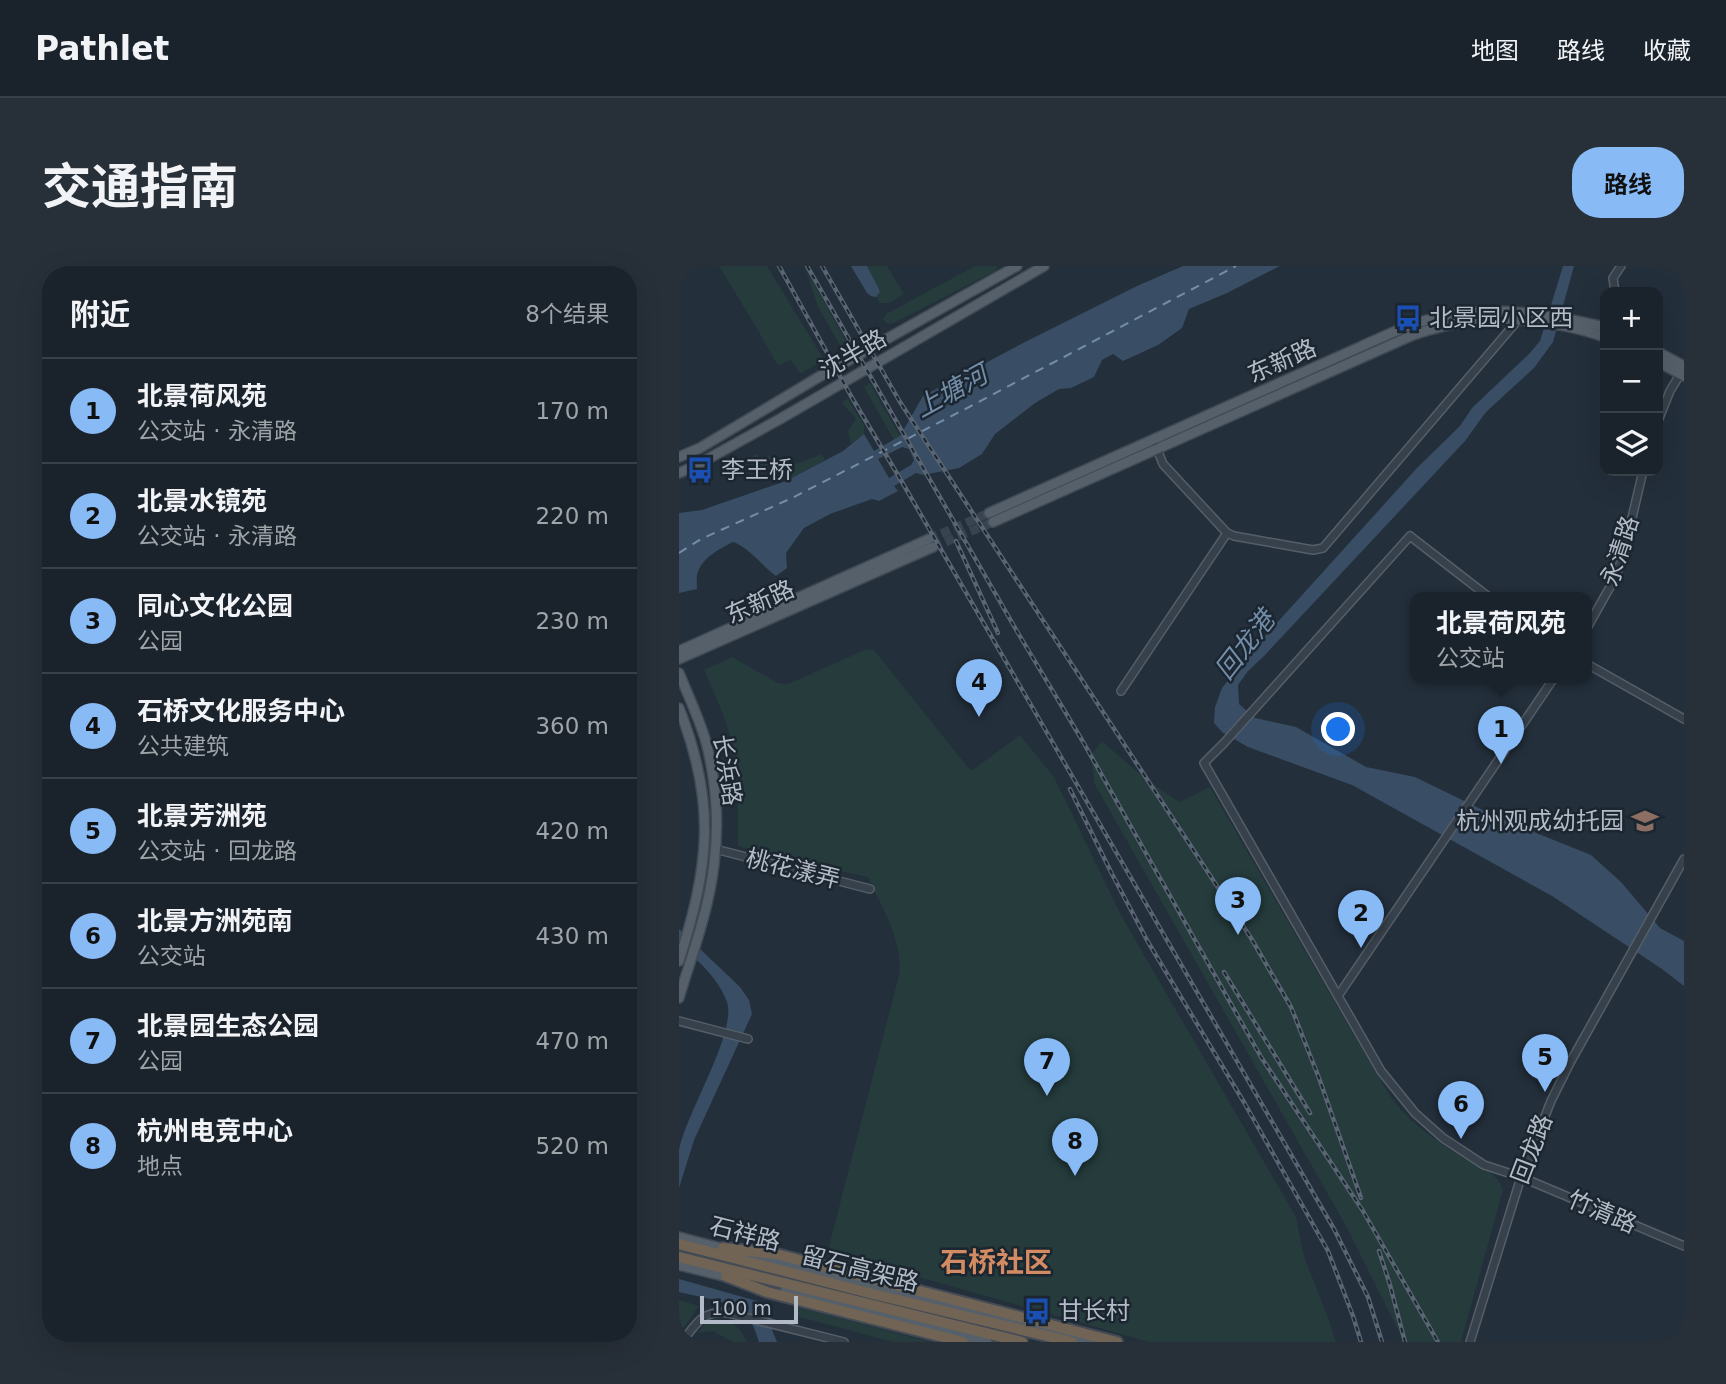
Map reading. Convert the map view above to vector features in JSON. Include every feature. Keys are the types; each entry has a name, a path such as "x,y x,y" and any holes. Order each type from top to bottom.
{"highway":[{"name":"留石高架路","path":"679,1244 1072,1342"},
{"path":"723,1248 776,1254 1117,1342"},
{"name":"留石高架路","path":"679,1256 1021,1342"},
{"path":"726,1276 767,1292 967,1341"}],"main road":[{"name":"沈半路","path":"679,457 700,448 817,378 1017,266"},
{"name":"沈半路","path":"679,473 792,412 1044,266"},
{"name":"东新路","path":"991,518 1400,329 1450,314 1516,311 1563,322 1600,326"},
{"name":"东新路","path":"1155,444 1413,335 1466,322 1543,318"},
{"name":"东新路","path":"1563,322 1600,335"},
{"path":"1663,356 1683,371"},
{"path":"1663,364 1683,371"},
{"name":"东新路","path":"679,651 931,543 679,659"},
{"name":"长浜路","path":"679,673 701,727 709,758 716,815 714,866 703,919 679,998"},
{"name":"长浜路","path":"679,708 699,769 705,804 703,868 679,961"},
{"name":"石祥路","path":"679,1237 1095,1342"},
{"name":"石祥路","path":"679,1265 967,1341 987,1342"}],"street":[{"path":"1614,287 1613,278 1621,266"},
{"path":"1155,444 1163,464 1227,533 1313,550 1323,548 1518,320"},
{"path":"1661,413 1670,391 1683,371"},
{"name":"永清路","path":"1592,619 1623,556 1642,476"},
{"path":"1121,691 1227,533"},
{"name":"竹清路","path":"1482,592 1411,536 1204,763 1381,1071 1415,1113 1443,1138 1484,1165 1521,1177 1684,1246"},
{"path":"1592,667 1684,719"},
{"path":"1339,996 1551,683"},
{"name":"桃花漾弄","path":"715,849 870,889"},
{"name":"回龙路","path":"1470,1342 1535,1136 1561,1081 1684,859"},
{"path":"679,1021 748,1039"},
{"path":"682,1342 698,1321 717,1312 844,1342"}],"green space":[{"path":"719,266 767,266 823,358 820,362 800,374 791,360 778,366"},
{"path":"867,266 887,266 904,294 889,303 880,303 876,297 880,292"},
{"path":"975,266 998,268 894,323 887,324 883,319 886,314"},
{"path":"805,268 848,344 841,347 818,307"},
{"path":"870,383 900,436 894,440 864,387"},
{"path":"847,398 864,425 864,434 851,444 848,431 856,419 842,403"},
{"path":"757,454 763,465 767,462 768,455 789,464 822,454 825,460 788,480 785,466 759,466 753,455"},
{"path":"867,649 874,650 971,771 1020,735 1054,777 1121,915 1296,1217 1304,1256 1336,1342 1149,1342 833,1253 829,1246 899,975 898,950 890,925 868,877 738,846 734,755 725,719 704,670 732,657 778,683 788,684"},
{"path":"1102,741 1143,777 1179,802 1210,787 1394,1101 1429,1135 1488,1171 1501,1184 1503,1190 1461,1342 1404,1342 1346,1226 1094,783 1091,755"},
{"path":"679,1300 699,1306 679,1335"},
{"path":"793,1306 931,1342 893,1342 796,1316"},
{"path":"710,1319 733,1323 747,1342 733,1342 713,1331 697,1333"}],"water":[{"path":"851,266 867,266 880,292 876,297 867,293"},
{"name":"上塘河","path":"1183,266 1280,266 1189,309 1182,328 1158,345 1123,361 1113,354 1102,360 1094,377 1071,388 1059,389 1035,403 995,434 982,454 959,468 923,475 916,473 894,486 898,491 879,501 872,499 830,514 804,528 786,553 787,568 776,576 750,552 733,542 713,554 700,567 697,589 679,593 679,513 702,510 786,481 843,451 864,434 874,451 900,436 923,396 1137,286","holes":["902,447 909,449 914,460 911,465 889,478 878,459"]},
{"path":"1563,266 1574,266 1553,342 1534,368 1486,412 1465,441 1248,671 1238,685 1239,704 1255,718 1296,727 1366,767 1415,777 1497,817 1591,855 1621,882 1660,928 1684,941 1684,986 1552,896 1352,785 1248,747 1222,732 1214,723 1215,707 1222,688 1256,646 1417,468 1460,426 1472,408 1540,341"},
{"path":"679,929 740,987 749,1000 752,1014 694,1140 679,1188 679,1150 683,1134 718,1053 728,1016 727,1002 718,985 707,970 679,944"},
{"path":"679,1279 771,1305 772,1330 777,1342 759,1342 749,1319 734,1307 679,1292"}],"ferry route":[{"path":"679,553 701,539 792,498 971,406 1236,266"}],"tunnel":[{"path":"929,539 989,513"},
{"path":"933,547 993,522"}],"railway":[{"path":"779,266 851,396 1334,1229 1368,1297 1382,1342"},
{"path":"807,266 1082,740 1261,1057 1363,1211 1438,1342"},
{"path":"822,266 900,402 1251,938 1291,1007 1361,1198"},
{"path":"956,541 998,633"},
{"path":"1070,789 1148,942 1245,1104 1328,1251 1361,1342"},
{"path":"1224,972 1310,1113"},
{"path":"1379,1251 1405,1342"}],"place":[{"name":"北景园小区西","path":"1408,318"},
{"name":"李王桥","path":"700,470"},
{"name":"石桥文化服务中心","path":"979,717"},
{"name":"北景荷风苑","path":"1501,764"},
{"name":"杭州观成幼托园","path":"1645,821"},
{"name":"同心文化公园","path":"1238,935"},
{"name":"北景水镜苑","path":"1361,948"},
{"name":"北景芳洲苑","path":"1545,1092"},
{"name":"北景园生态公园","path":"1047,1096"},
{"name":"北景方洲苑南","path":"1461,1139"},
{"name":"杭州电竞中心","path":"1075,1176"},
{"name":"甘长村","path":"1037,1311"}],"district":[{"name":"石桥社区","path":"996,1262"}],"water label":[{"name":"回龙港","path":"1245,645"}]}
